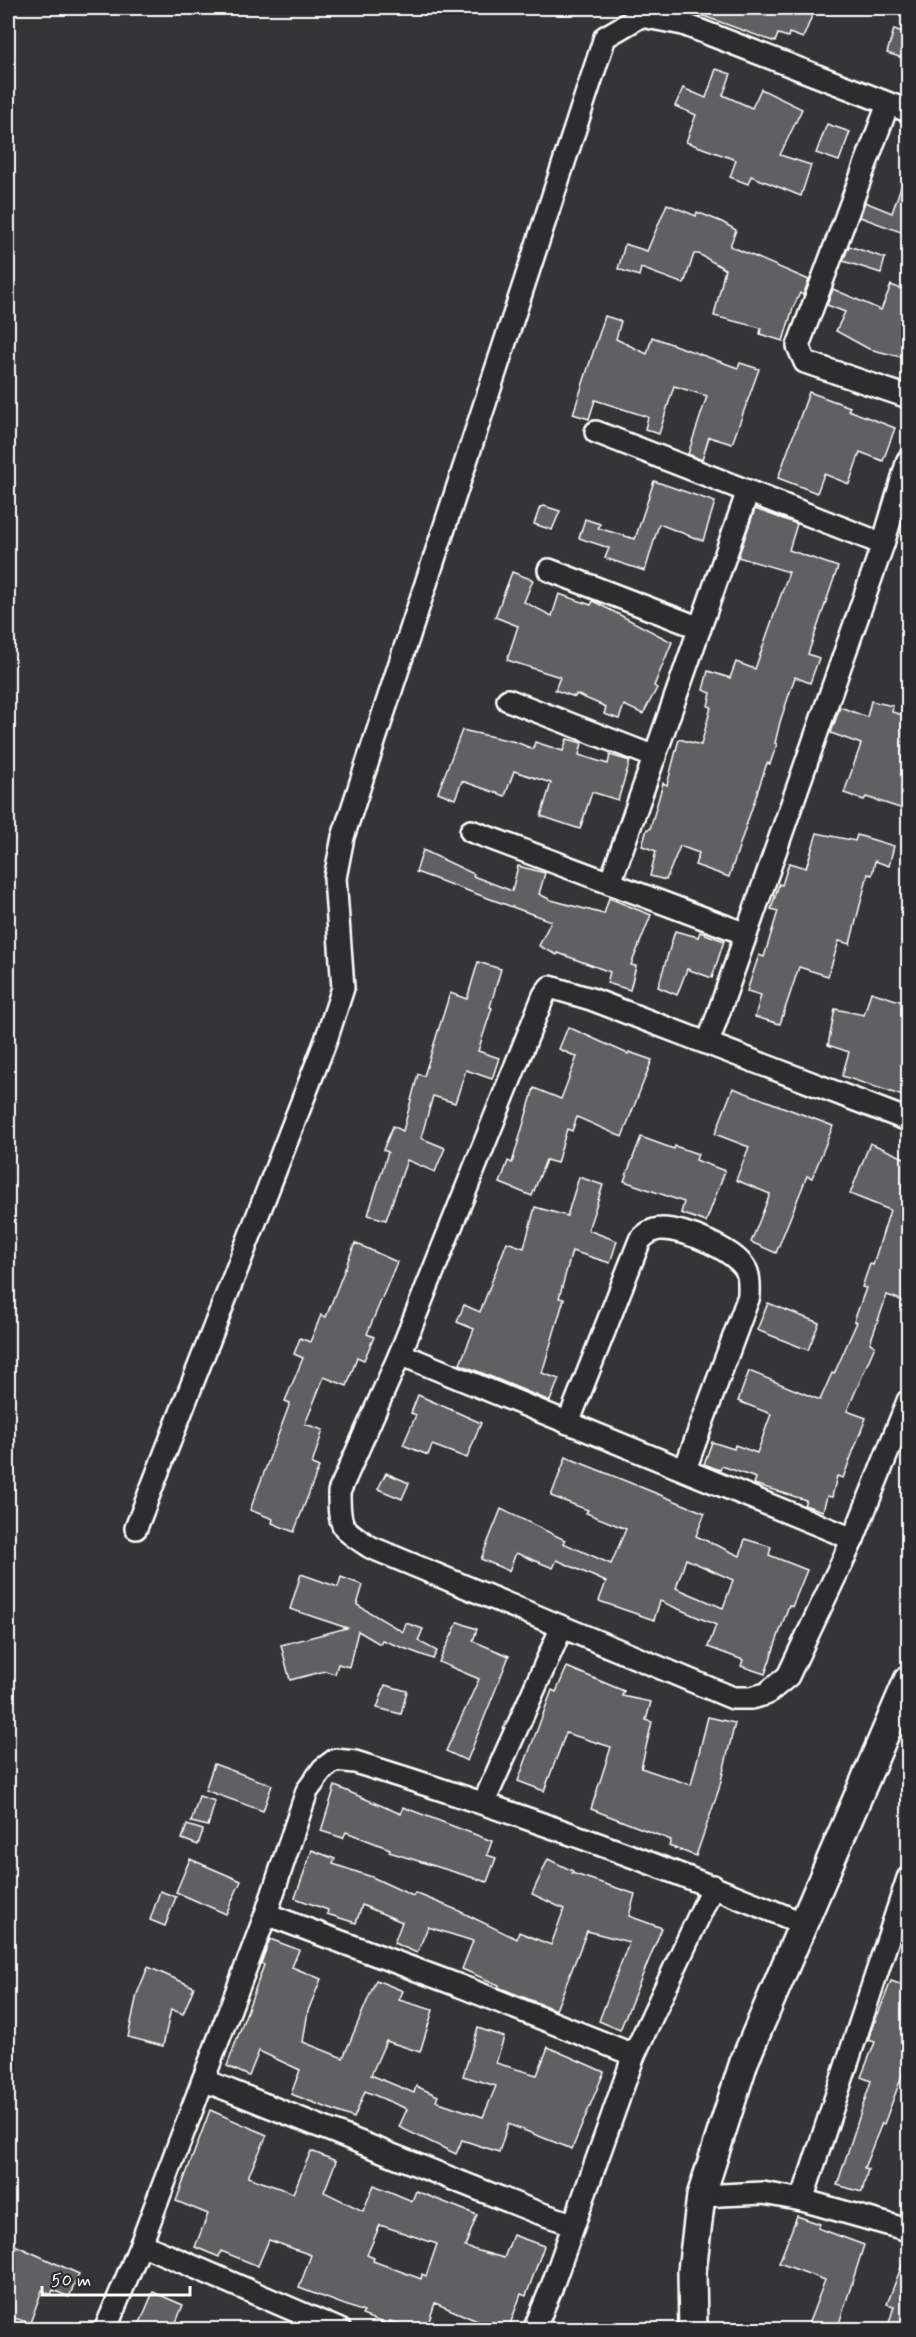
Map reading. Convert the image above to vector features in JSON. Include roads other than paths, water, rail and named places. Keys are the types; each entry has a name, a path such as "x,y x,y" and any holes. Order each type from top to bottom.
{"street":[{"path":"136,1528 326,1040 343,988 335,878 343,837 605,37 641,16 683,24 909,111"},
{"path":"888,104 798,346 805,362 909,397"},
{"path":"596,432 883,544"},
{"path":"708,1043 883,544 909,460"},
{"path":"610,883 748,491"},
{"path":"549,570 700,628"},
{"path":"508,700 655,757"},
{"path":"471,831 746,934"},
{"path":"909,1120 553,987 547,990 400,1354 339,1492 339,1514 344,1530 370,1547 561,1629 733,1698 751,1698 766,1694 788,1676 853,1539 909,1401"},
{"path":"568,1423 640,1240 654,1230 662,1229 704,1240 732,1256 746,1270 749,1296 685,1469"},
{"path":"400,1354 853,1539"},
{"path":"484,1802 561,1629"},
{"path":"693,2330 692,2271 701,2196 744,2062 906,1693"},
{"path":"105,2330 141,2244 266,1914 307,1791 323,1769 335,1760 355,1762 484,1802 713,1887 804,1924"},
{"path":"802,2200 909,1878"},
{"path":"534,2330 551,2289 634,2055 713,1887"},
{"path":"266,1914 460,1986 634,2055"},
{"path":"203,2080 536,2212 573,2224"},
{"path":"701,2196 763,2193 802,2200 909,2230"},
{"path":"141,2244 340,2330"}]}
